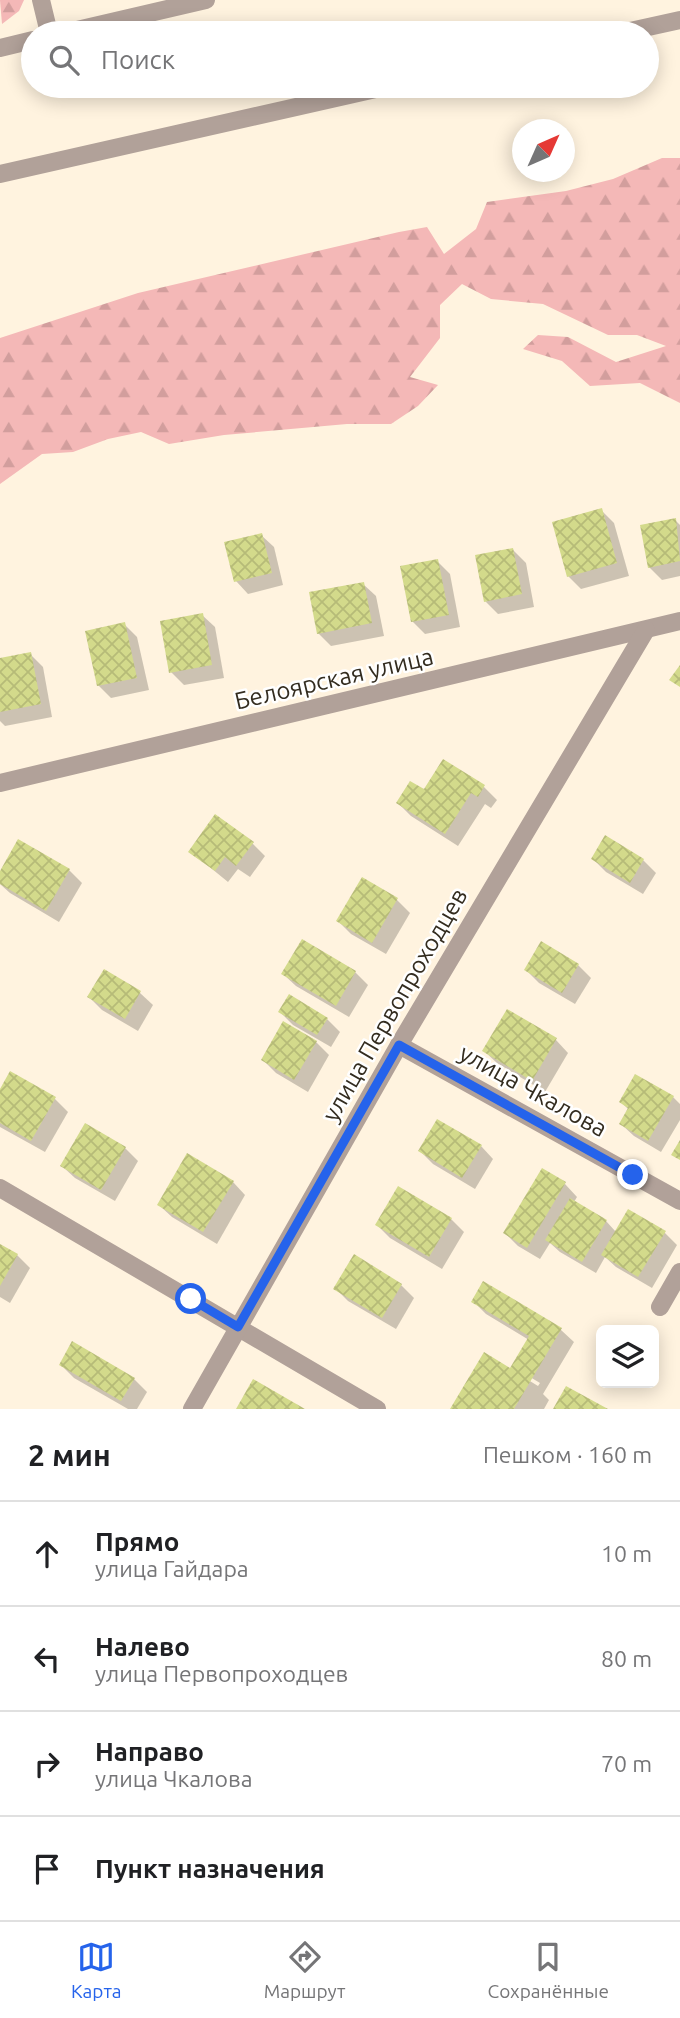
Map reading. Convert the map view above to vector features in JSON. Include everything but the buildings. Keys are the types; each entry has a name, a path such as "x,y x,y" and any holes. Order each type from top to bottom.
{"street":[{"path":"41,0 46,21"},
{"path":"116,21 206,0"},
{"path":"659,25 680,20"},
{"path":"0,48 21,43"},
{"path":"0,174 336,98"},
{"name":"Белоярская улица","path":"0,783 680,621"},
{"name":"улица Первопроходцев","path":"192,1409 399,1045 646,630"},
{"name":"улица Чкалова","path":"399,1045 680,1201"},
{"path":"0,1188 377,1409"},
{"path":"660,1307 680,1272"}],"green space":[{"path":"0,0 24,0 19,11 2,24"},
{"path":"662,158 680,158 680,403 640,383 590,386 562,361 523,349 538,335 568,337 616,362 666,346 637,335 608,335 543,304 491,299 462,284 440,305 440,338 410,377 438,385 418,406 391,424 347,424 224,435 169,444 141,432 108,439 73,452 42,454 0,484 0,338 138,293 399,232 427,227 444,254 476,229 487,202 566,191 613,179"}],"route":[{"path":"191,1299 238,1327 399,1045 633,1175"}]}
